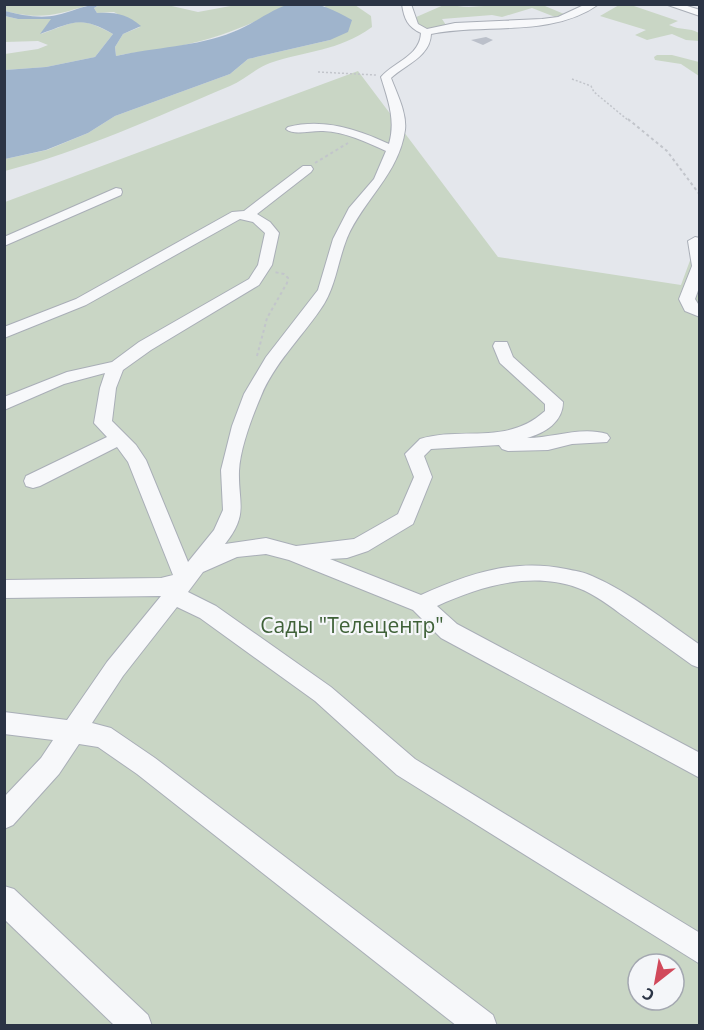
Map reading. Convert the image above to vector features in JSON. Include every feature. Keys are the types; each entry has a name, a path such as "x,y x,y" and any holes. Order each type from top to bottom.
{"street":[{"path":"406,4 414,26 426,32 455,26 542,22 560,19 595,4"},
{"path":"669,4 699,13"},
{"path":"4,816 50,766 115,669 222,534 233,510 230,470 241,426 253,394 272,361 314,308 325,290 340,239 356,208 380,180 399,130 398,115 386,76 420,52 427,39 426,32"},
{"path":"292,129 325,126 354,131 393,150"},
{"path":"4,333 81,302 237,215 249,214 308,169"},
{"path":"4,242 116,192"},
{"path":"4,405 60,379 97,368 116,367 145,346 254,282 264,271 272,233 262,222 249,214"},
{"path":"695,241 699,266 687,299 690,308 699,313"},
{"path":"293,553 347,550 361,545 406,519 423,477 414,454 426,442 513,438 544,425 555,413 554,402 506,359 501,346"},
{"path":"116,367 108,388 103,423 127,445 137,460 184,581 208,612 322,694 406,767 600,886 699,950"},
{"path":"486,441 507,445 548,444 572,438 601,438"},
{"path":"33,481 118,439"},
{"path":"4,589 160,587 184,581 234,549 266,546 293,553 421,604 449,631 699,766"},
{"path":"421,604 454,589 498,575 541,572 584,580 616,599 699,658"},
{"path":"4,723 103,736 146,766 482,1026"},
{"path":"4,899 137,1026"}],"path":[{"path":"318,72 386,76"},
{"path":"573,79 591,86 594,92 655,140 699,195"},
{"path":"308,169 331,152 349,143 354,131"},
{"path":"256,358 261,334 288,278 284,274 264,271"}],"green space":[{"path":"163,4 198,12 236,5 289,5 249,24 210,38 172,48 116,56 115,47 123,34 140,27 114,12 97,13 94,8 99,5"},
{"path":"446,4 469,7 549,5 545,6 564,14 555,17 532,8 502,17 492,15 442,19 446,25 424,30 414,18"},
{"path":"4,5 89,5 57,14 38,16 5,11"},
{"path":"325,5 355,5 371,16 372,27 334,46 270,63 230,86 119,133 62,154 5,171 5,159 47,150 88,133 115,116 230,74 248,59 330,40"},
{"path":"619,5 631,5 678,21 669,25 699,33 699,41 686,40 672,34 647,40 635,35 646,30 600,16"},
{"path":"5,16 18,19 52,19 41,34 70,23 84,22 113,34 95,57 46,67 5,70 5,54 38,49 48,45 38,41 5,42"},
{"path":"672,55 699,62 699,76 681,64 655,60 654,57"},
{"name":"Сады \"Телецентр\"","path":"358,71 498,257 681,285 699,236 699,1025 5,1026 5,202"}],"water":[{"path":"291,4 323,6 352,20 348,32 330,40 248,59 230,74 115,116 88,133 46,150 5,159 5,70 46,67 95,57 113,34 92,24 77,22 40,34 51,19 18,19 5,16 5,11 44,17 99,5 94,8 97,13 121,15 141,26 123,34 115,47 116,56 219,37"}],"building":[{"path":"486,37 493,40 483,45 471,40"}]}
